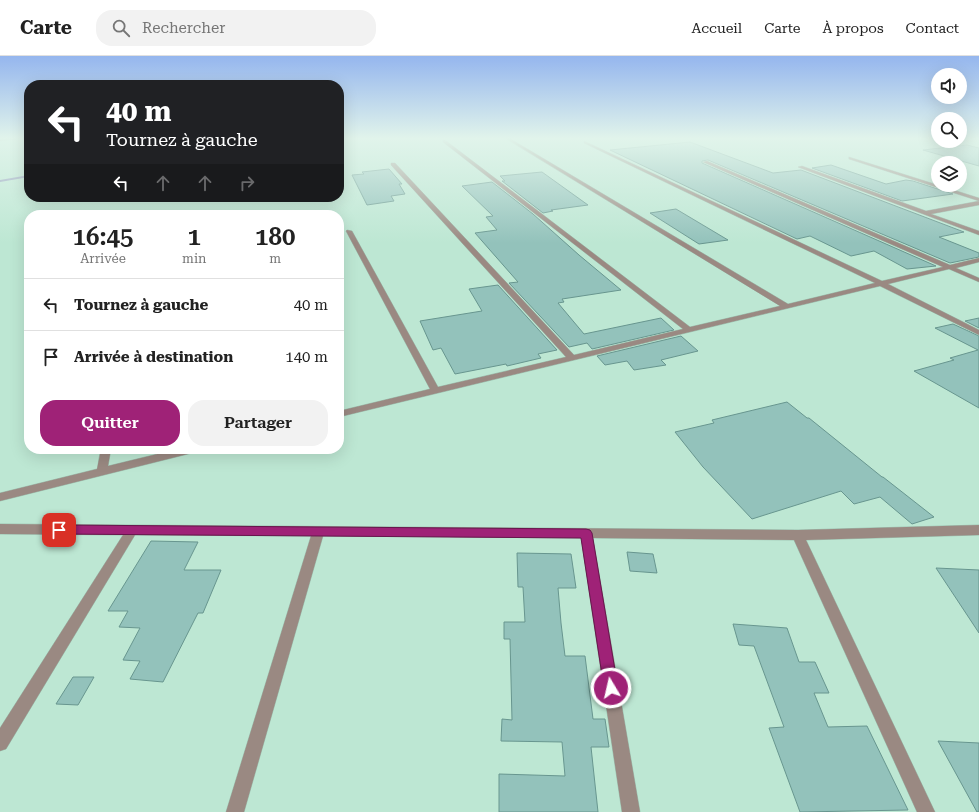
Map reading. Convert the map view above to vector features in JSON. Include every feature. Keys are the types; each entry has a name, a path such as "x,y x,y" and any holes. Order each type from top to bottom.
{"street":[{"path":"402,173 572,358"},
{"path":"486,173 688,330"},
{"path":"566,173 786,306"},
{"path":"650,173 880,283 979,333"},
{"path":"731,173 979,280"},
{"path":"817,173 979,233"},
{"path":"896,173 979,201"},
{"path":"925,213 979,201"},
{"path":"349,231 435,391"},
{"path":"344,413 979,260"},
{"path":"102,471 105,454"},
{"path":"0,497 172,454"},
{"path":"0,529 798,534 979,530"},
{"path":"0,743 132,530"},
{"path":"235,812 319,531"},
{"path":"586,533 631,812"},
{"path":"798,534 926,812"}],"building":[{"path":"393,173 402,184 399,184 405,194 391,196 394,201 367,205 352,175"},
{"path":"544,173 588,205 551,210 553,211 543,213 502,181 505,181 500,176"},
{"path":"659,173 725,173 936,266 907,269 874,251 851,256 810,236 797,239"},
{"path":"739,173 810,173 964,232 939,237 979,253 979,257 950,263"},
{"path":"826,173 855,173 886,184 906,180 913,181 931,187 931,192 947,192 953,194 902,201"},
{"path":"492,182 533,214 621,290 562,299 564,302 558,303 584,334 661,318 674,330 592,349 587,343 569,347 509,283 518,282 475,233 497,230 486,217 493,216 462,186"},
{"path":"676,209 728,240 699,244 650,213"},
{"path":"498,285 557,350 538,354 541,358 507,366 506,364 455,374 441,348 433,350 420,321 482,311 469,289"},
{"path":"979,318 979,328 965,321"},
{"path":"953,324 979,336 979,408 914,371 954,360 950,358 978,350 935,328"},
{"path":"681,336 698,351 661,360 666,365 634,370 627,361 605,365 597,356"},
{"path":"787,402 934,517 912,524 880,497 854,504 841,491 752,519 703,467 675,432 714,423 712,420"},
{"path":"151,541 198,542 184,570 221,570 203,613 198,613 163,682 130,679 140,661 123,660 140,628 119,627 128,611 108,611"},
{"path":"627,552 653,554 657,573 630,571"},
{"path":"517,553 571,554 576,588 558,588 565,656 585,656 593,719 605,719 609,747 591,747 598,812 499,812 499,774 565,776 562,742 501,741 502,719 512,720 510,639 504,639 504,622 525,622 523,587 518,587"},
{"path":"936,568 979,570 979,633"},
{"path":"733,624 787,628 799,662 815,662 829,693 814,693 828,727 867,726 908,810 800,812 769,728 784,727 754,646 739,645"},
{"path":"73,677 94,677 78,705 56,704"},
{"path":"938,741 979,743 979,812 977,812"}],"waterway":[{"path":"0,181 24,177"}],"route":[{"path":"59,530 586,533 611,688"}]}
